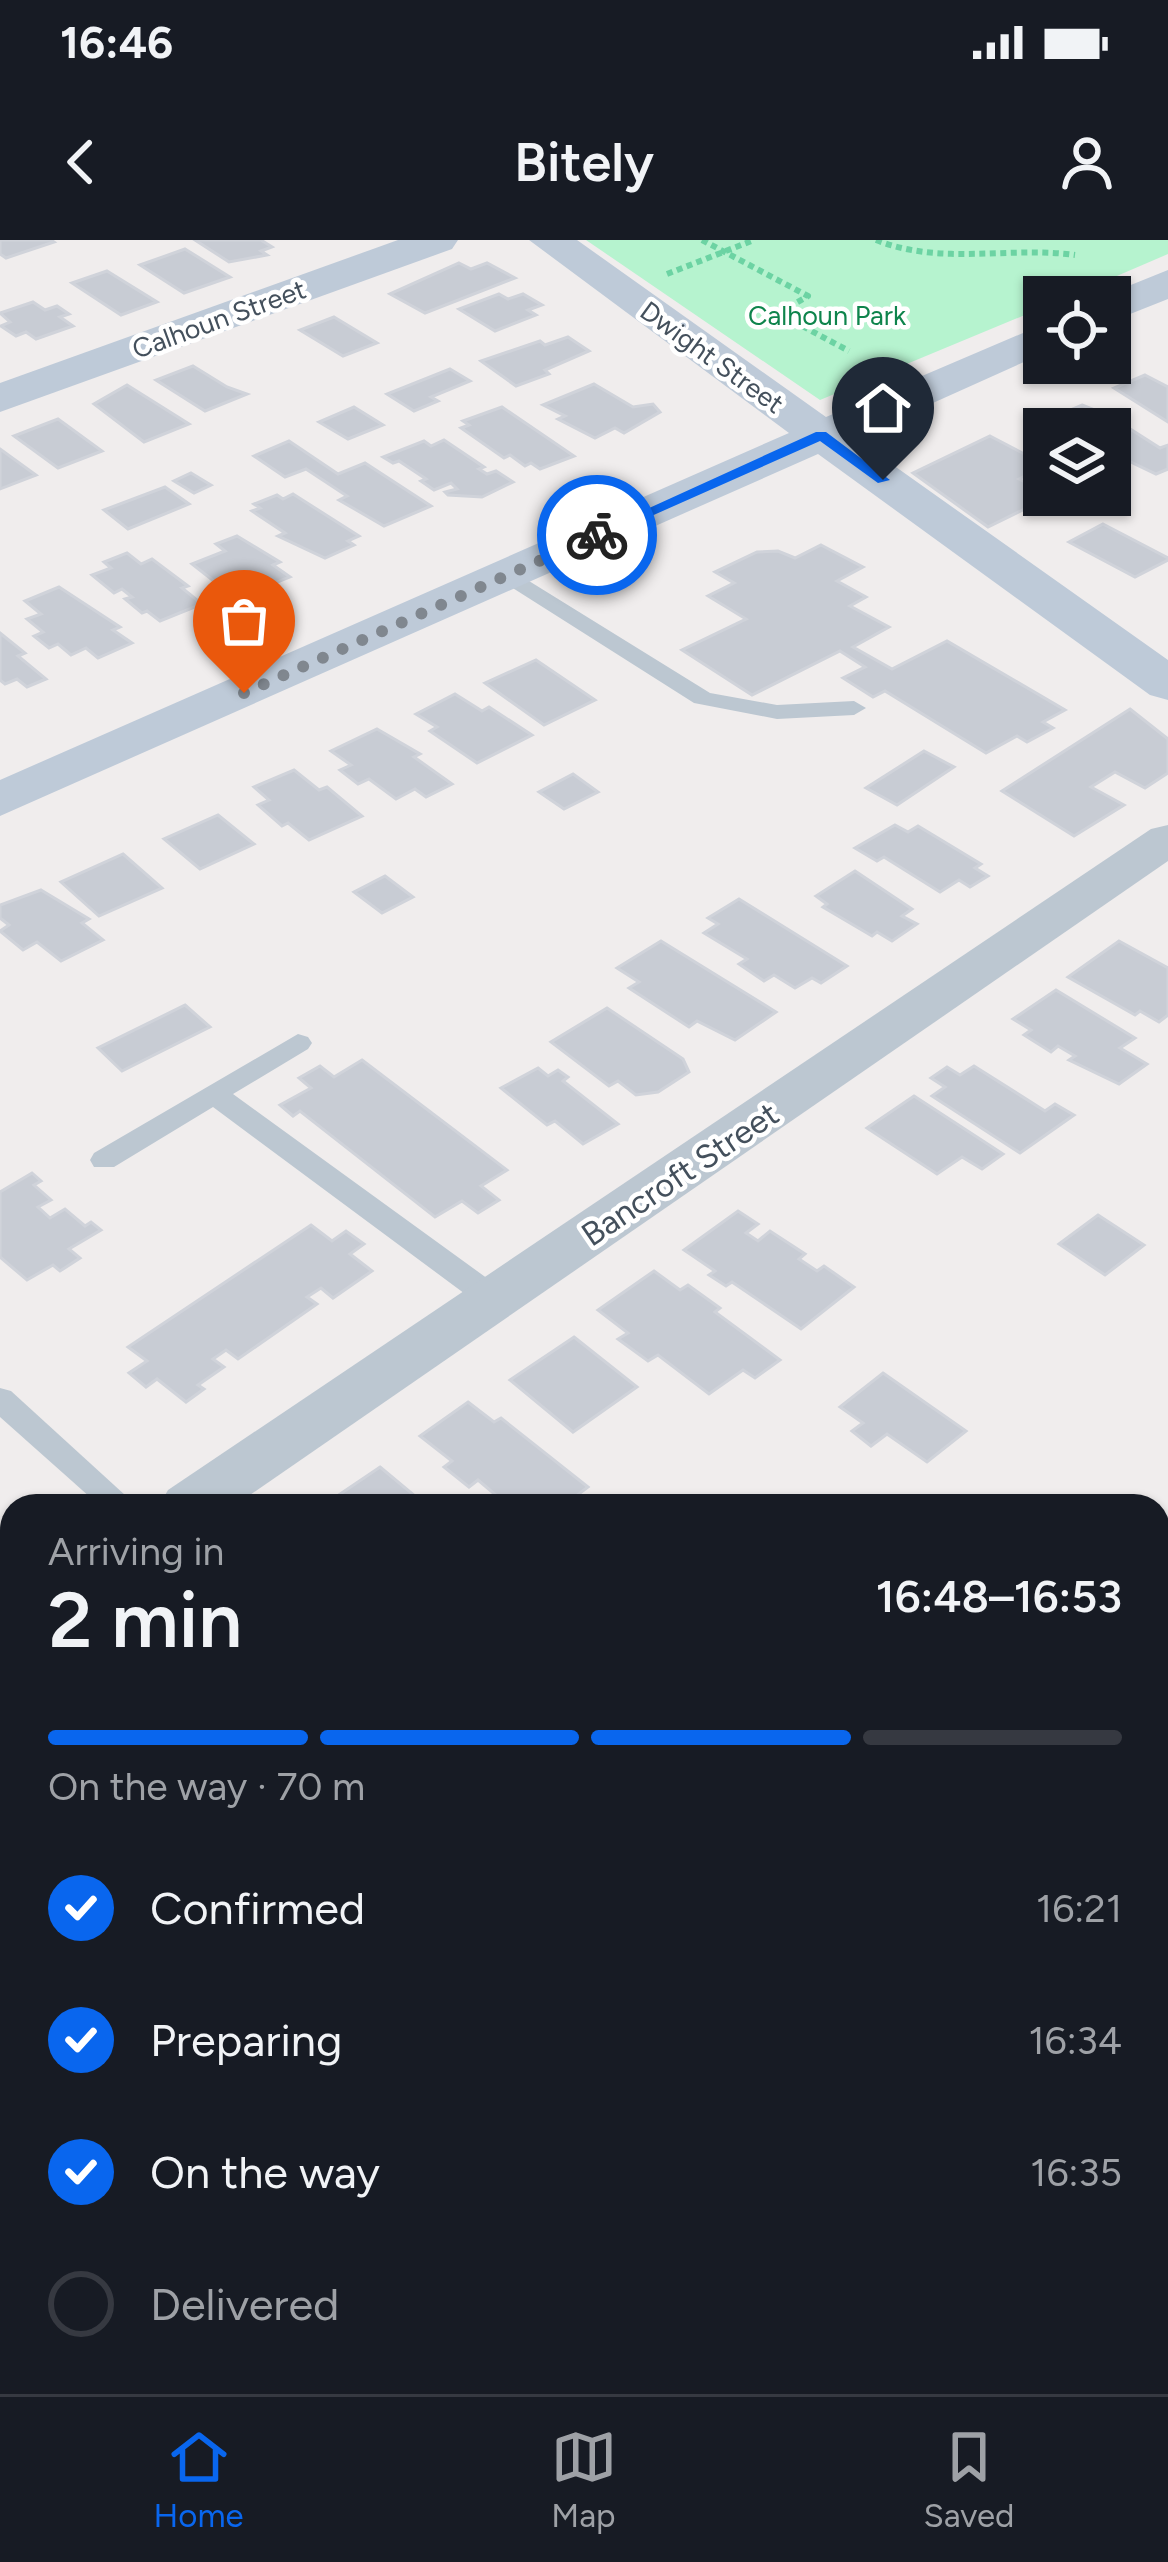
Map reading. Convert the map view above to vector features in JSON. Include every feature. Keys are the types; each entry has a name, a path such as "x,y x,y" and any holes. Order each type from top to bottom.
{"street":[{"name":"Calhoun Street","path":"0,398 437,240"},
{"name":"Dwight Street","path":"550,240 1168,684"},
{"path":"1131,299 1168,283"},
{"path":"0,800 1023,347"},
{"name":"Bancroft Street","path":"207,1494 1168,839"}],"lane":[{"path":"508,575 702,698 785,716 854,708"},
{"path":"104,1160 298,1043"},
{"path":"214,1094 495,1300"},
{"path":"0,1399 107,1494"}],"path":[{"path":"702,240 808,296 788,307 791,320 849,351"},
{"path":"648,280 754,240"},
{"path":"876,240 897,250 933,255 975,254 1015,243 1049,245 1075,255"}],"green space":[{"name":"Calhoun Park","path":"586,240 1168,240 1168,254 1117,276 1023,276 1023,316 820,400"}],"building":[{"path":"0,240 54,242 6,258 0,254"},
{"path":"195,240 261,240 272,247 261,251 267,255 229,262"},
{"path":"185,249 230,277 184,293 140,265"},
{"path":"459,263 471,269 487,263 515,278 425,313 390,294"},
{"path":"107,271 157,302 121,315 72,283"},
{"path":"499,294 508,299 523,294 542,305 528,310 536,315 495,331 459,309"},
{"path":"33,302 45,310 57,306 69,314 60,317 73,326 36,339 26,332 16,336 1,326 10,322 0,313"},
{"path":"334,317 377,343 343,356 300,330"},
{"path":"568,337 589,351 516,386 481,361 540,341 545,345"},
{"path":"193,366 247,394 205,411 156,380"},
{"path":"450,369 470,381 431,397 438,401 414,411 387,394"},
{"path":"1145,375 1168,387 1168,422 1114,388"},
{"path":"594,384 633,407 653,404 660,412 624,433 615,428 595,438 558,419 565,416 543,405"},
{"path":"127,385 189,424 144,442 94,404"},
{"path":"354,407 383,425 348,439 319,422"},
{"path":"502,407 574,456 540,469 531,463 525,466 510,455 504,458 461,428 469,425 463,421"},
{"path":"58,419 102,451 58,468 14,436"},
{"path":"1131,429 1160,448 1168,445 1168,469 1156,474 1131,462"},
{"path":"990,436 1023,453 1023,477 1019,479 1023,481 1023,510 988,527 913,473"},
{"path":"444,440 484,467 479,469 487,474 496,471 513,482 482,497 448,495 445,492 457,489 451,483 434,490 399,461 383,457 424,441 431,446"},
{"path":"289,441 338,474 365,463 431,506 384,526 339,500 347,496 306,469 285,477 254,456"},
{"path":"0,449 36,475 0,489"},
{"path":"191,473 211,485 194,493 174,481"},
{"path":"165,487 189,504 128,529 104,510"},
{"path":"293,494 359,536 348,541 354,545 325,558 278,536 285,533 252,511 260,508 254,504"},
{"path":"1103,524 1168,560 1135,577 1069,542"},
{"path":"237,536 280,562 273,565 290,577 260,589 251,582 236,588 225,578 215,582 192,564 225,551 216,544"},
{"path":"821,545 863,567 837,581 866,597 850,606 889,627 853,647 892,669 947,641 1065,710 1043,722 1053,728 1027,742 1017,736 986,753 885,691 873,697 843,678 865,667 840,651 752,695 682,650 746,619 708,596 734,583 715,572 757,552 778,551 795,558"},
{"path":"127,553 141,564 152,559 188,586 182,588 202,604 160,621 125,599 132,597 122,589 114,593 92,575 111,568 104,562"},
{"path":"59,587 120,627 113,630 132,643 98,658 86,648 71,655 58,644 49,648 34,636 43,632 27,619 41,614 25,601"},
{"path":"0,633 46,679 27,687 17,679 5,684 0,680"},
{"path":"536,660 595,700 544,725 485,683"},
{"path":"455,694 482,711 489,707 532,735 477,763 430,731 437,727 416,714"},
{"path":"1130,709 1168,739 1168,773 1145,788 1115,772 1091,787 1124,805 1074,836 1002,791"},
{"path":"377,729 420,754 414,757 452,784 426,797 415,789 396,799 369,779 358,784 340,770 351,765 331,751"},
{"path":"924,751 954,767 897,805 866,788"},
{"path":"294,770 319,790 327,787 362,816 309,840 288,823 282,826 258,805 269,800 254,787"},
{"path":"573,774 598,792 564,809 539,792"},
{"path":"218,815 254,844 200,869 164,839"},
{"path":"895,825 908,832 918,826 981,864 975,868 988,876 970,887 959,880 940,892 884,857 877,861 855,848"},
{"path":"123,854 162,888 99,916 61,882"},
{"path":"855,871 912,909 902,916 917,924 892,941 877,932 872,936 823,907 827,904 816,896"},
{"path":"385,876 413,897 382,913 354,892"},
{"path":"41,890 89,919 82,923 103,940 61,961 37,942 23,950 0,931 9,925 0,918 0,905"},
{"path":"739,899 847,966 821,983 812,978 795,988 774,975 764,981 739,964 747,959 704,933 718,924 708,918"},
{"path":"661,941 776,1012 735,1040 697,1021 689,1027 629,988 639,982 617,968"},
{"path":"1119,941 1168,968 1168,1015 1159,1022 1140,1011 1135,1015 1068,977"},
{"path":"1056,990 1135,1038 1120,1048 1147,1064 1119,1084 1069,1060 1075,1056 1058,1046 1051,1052 1024,1035 1031,1030 1013,1019"},
{"path":"185,1005 210,1027 122,1071 98,1048"},
{"path":"607,1008 683,1059 689,1072 658,1092 636,1095 618,1081 609,1086 551,1042"},
{"path":"362,1060 507,1170 481,1186 499,1200 478,1213 462,1201 435,1217 300,1111 293,1116 280,1105 311,1088 299,1078 320,1066 334,1077"},
{"path":"974,1066 1045,1111 1055,1104 1074,1115 1020,1153 932,1096 945,1087 931,1078 947,1067 960,1075"},
{"path":"538,1068 548,1076 558,1070 568,1077 563,1081 618,1124 583,1144 555,1121 547,1125 501,1088"},
{"path":"914,1096 1003,1154 982,1169 962,1157 937,1174 867,1128"},
{"path":"32,1173 41,1181 34,1185 51,1200 38,1207 50,1218 65,1209 85,1226 91,1222 101,1230 69,1249 80,1258 60,1271 53,1265 27,1280 0,1257 0,1192"},
{"path":"738,1211 758,1224 746,1233 758,1241 770,1231 805,1254 799,1259 817,1271 824,1266 854,1287 801,1329 732,1282 726,1286 709,1275 715,1271 684,1250"},
{"path":"1098,1215 1144,1245 1105,1275 1059,1244"},
{"path":"311,1225 332,1241 346,1231 364,1244 350,1254 372,1271 333,1298 321,1288 307,1297 317,1304 238,1359 226,1350 213,1359 224,1367 198,1385 204,1389 186,1402 157,1379 146,1387 129,1373 147,1361 128,1347"},
{"path":"654,1271 680,1290 688,1285 720,1308 715,1312 780,1360 755,1378 743,1370 709,1394 658,1355 648,1361 618,1339 628,1333 598,1310"},
{"path":"574,1337 637,1387 573,1432 510,1380"},
{"path":"883,1373 966,1431 927,1462 887,1434 871,1446 852,1431 863,1423 840,1407"},
{"path":"468,1402 494,1422 501,1418 588,1487 579,1494 495,1494 478,1480 469,1487 444,1467 452,1461 420,1436"},
{"path":"380,1467 413,1494 340,1494"}],"way so far":[{"path":"244,693 597,535"}],"route":[{"path":"597,535 821,435 883,480"}]}
